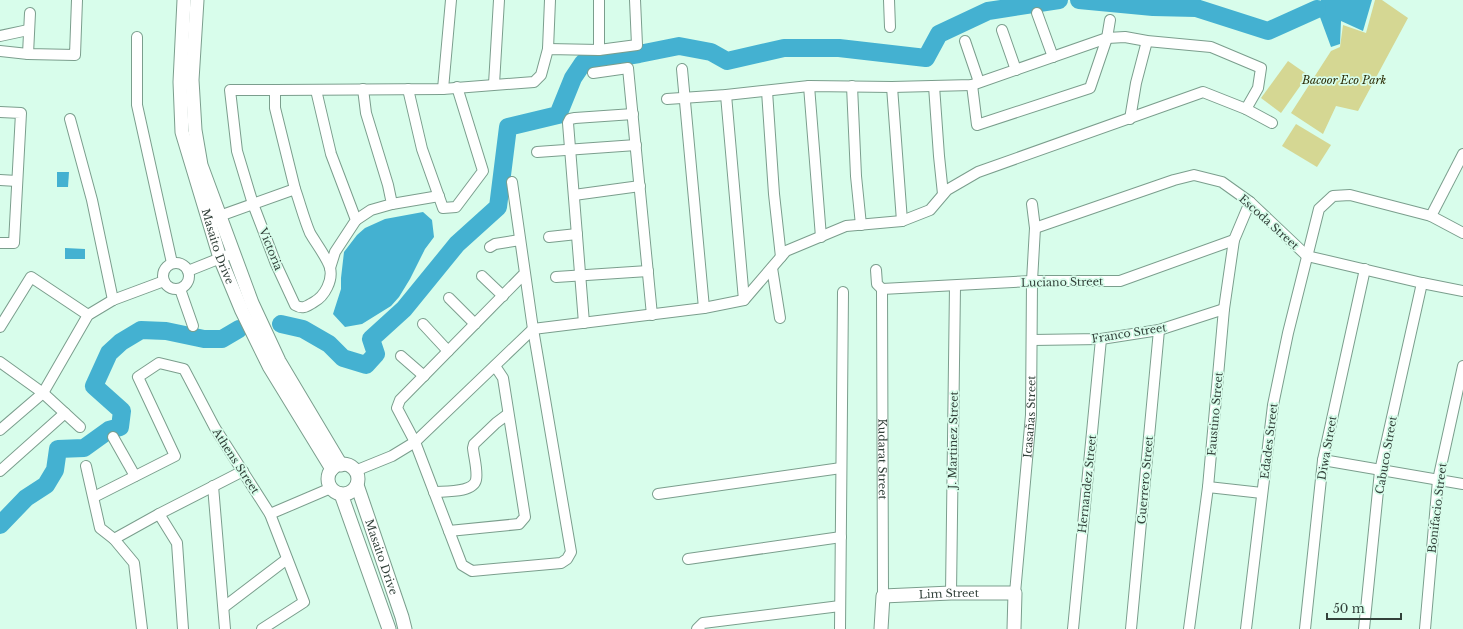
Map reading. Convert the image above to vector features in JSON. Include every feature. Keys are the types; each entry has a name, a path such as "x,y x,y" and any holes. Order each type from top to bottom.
{"street":[{"path":"0,51 28,54 75,55 77,0"},
{"name":"Masaito Drive","path":"184,0 180,82 182,132 214,218 233,253 252,303 279,361 336,467"},
{"name":"Masaito Drive","path":"197,0 192,80 195,130 201,165 214,218 220,258 242,311 269,366 336,467"},
{"path":"443,89 451,0"},
{"path":"494,84 499,0"},
{"path":"330,268 311,234 295,189 275,108 275,90 443,89 534,82 541,75 548,49 550,0"},
{"path":"599,0 599,50"},
{"path":"548,49 599,50 637,45 634,0"},
{"path":"889,0 890,27"},
{"path":"28,54 30,13"},
{"path":"1037,13 1053,57"},
{"path":"965,41 976,84 977,125 1090,88 1107,38 1110,20"},
{"path":"0,36 28,30"},
{"path":"1002,30 1016,70"},
{"path":"137,37 137,105 172,264"},
{"path":"667,99 726,95 809,86 892,87 976,84 1107,38 1125,37 1147,41 1211,47 1261,68 1258,88 1246,109"},
{"path":"1130,119 1136,83 1147,41"},
{"path":"593,73 628,68 652,315"},
{"path":"682,69 704,308"},
{"path":"809,86 821,237"},
{"path":"852,86 860,225"},
{"path":"934,86 943,194"},
{"path":"892,87 902,221"},
{"path":"408,89 422,149 443,208 456,207 483,171 457,88"},
{"path":"363,89 366,113 388,185 392,204"},
{"name":"Victoria","path":"275,90 230,90 238,151 253,204 276,264 295,305 299,308 305,308 319,299 330,281 330,268"},
{"path":"316,90 330,154 356,220"},
{"path":"767,91 774,194 781,258"},
{"path":"355,471 392,456 415,442 533,329 704,308 744,300 786,251 846,226 902,221 930,210 947,190 978,172 1203,92 1246,109 1272,123"},
{"path":"726,95 744,300"},
{"path":"0,112 22,113 14,243 0,243"},
{"path":"584,323 568,123 570,119 575,118 633,114"},
{"path":"70,119 92,200 113,300"},
{"path":"537,152 636,146"},
{"path":"1431,216 1463,155"},
{"name":"Escoda Street","path":"1035,228 1174,180 1194,175 1222,182 1250,202 1307,256 1463,291"},
{"path":"0,180 17,181"},
{"path":"512,182 520,240 525,273 533,329 571,552 567,559 561,563 472,571 462,565 415,442 398,408 400,400 525,273"},
{"path":"574,195 640,186"},
{"path":"214,218 295,189"},
{"name":"Edades Street","path":"1246,629 1273,405 1288,333 1319,209 1333,196 1350,194 1431,216 1463,232"},
{"path":"330,268 335,252 356,220 370,210 392,204 439,196"},
{"name":"Faustino Street","path":"1189,629 1208,487 1224,309 1234,240 1250,202"},
{"name":"Icasañas Street","path":"1014,629 1015,593 1031,415 1032,281 1035,228 1032,204"},
{"path":"549,237 577,234"},
{"path":"490,247 495,244 520,240"},
{"name":"Luciano Street","path":"882,289 1032,281 1120,281 1234,240"},
{"path":"188,271 233,253"},
{"path":"172,264 181,264 186,267 188,271 188,282 180,289 170,288 164,280 164,270 167,266 172,264"},
{"path":"772,268 780,318"},
{"name":"Diwa Street","path":"1305,629 1323,460 1365,269"},
{"name":"Kudarat Street","path":"876,270 877,284 882,289 882,629"},
{"path":"556,277 648,271"},
{"path":"482,276 503,296"},
{"path":"0,327 31,277 88,315"},
{"path":"0,430 43,393 88,315 113,300 164,280"},
{"name":"Cabuco Street","path":"1364,629 1380,471 1422,283"},
{"name":"J. Martinez Street","path":"951,593 955,286"},
{"path":"180,289 193,326"},
{"path":"840,629 843,292"},
{"path":"449,298 475,324"},
{"name":"Franco Street","path":"1032,340 1101,340 1159,330 1224,309"},
{"path":"423,324 448,351"},
{"name":"Guerrero Street","path":"1131,629 1159,330"},
{"name":"Hernandez Street","path":"1073,629 1101,340"},
{"path":"400,356 424,376"},
{"path":"0,362 43,393 80,427"},
{"name":"Athens Street","path":"135,476 175,456 138,377 159,363 184,369 215,428 270,514 304,602 262,629"},
{"path":"449,531 519,524 525,517 503,378 495,366"},
{"name":"Bonifacio Street","path":"1425,629 1438,480 1463,366"},
{"path":"0,471 65,413"},
{"path":"434,492 469,489 474,484 476,478 473,448 474,444 508,414"},
{"path":"94,497 135,476 113,437"},
{"path":"1323,460 1380,471 1463,484"},
{"path":"86,466 100,528 114,539 134,562 142,629"},
{"path":"270,514 336,491 350,492 357,485 358,480 355,471 349,466 336,467 328,476 328,485 336,491"},
{"path":"658,494 841,468"},
{"path":"114,539 159,514 243,472"},
{"name":"Masaito Drive","path":"357,485 401,612 405,629"},
{"path":"213,486 224,607 224,629"},
{"path":"1208,487 1262,492"},
{"name":"Masaito Drive","path":"336,491 389,629"},
{"path":"159,514 177,543 182,629"},
{"path":"688,559 841,537"},
{"path":"224,607 287,559"},
{"name":"Lim Street","path":"883,596 951,593 1015,593"},
{"path":"697,629 703,623 840,606"}],"green space":[{"name":"Bacoor Eco Park","path":"1375,0 1382,0 1408,18 1358,111 1336,106 1323,134 1291,113 1331,51 1340,47 1343,25 1366,33"},
{"path":"1288,61 1308,75 1281,113 1261,98"},
{"path":"1296,124 1331,145 1317,167 1282,146"}],"water":[{"path":"1321,0 1372,0 1363,31 1341,21 1340,44 1331,47 1317,9"},
{"path":"57,172 69,172 68,187 57,187"},
{"path":"423,212 432,220 434,237 425,249 399,297 391,306 362,324 345,327 333,314 341,289 344,252 357,235 365,228 385,219"},
{"path":"65,248 85,249 85,259 65,259"}],"waterway":[{"path":"281,324 303,329 329,344 343,358 366,365 376,354 371,339 404,309 457,244 498,207 508,127 558,115 573,78 583,63 679,46 711,52 727,61 784,48 839,48 926,58 939,34 988,11 1059,0"},
{"path":"1079,0 1153,7 1196,8 1268,31 1317,9"},
{"path":"0,525 26,498 46,485 55,470 58,449 84,448 109,430 120,427 122,411 94,386 109,353 121,342 141,330 166,331 204,339 222,339 239,329"}]}
